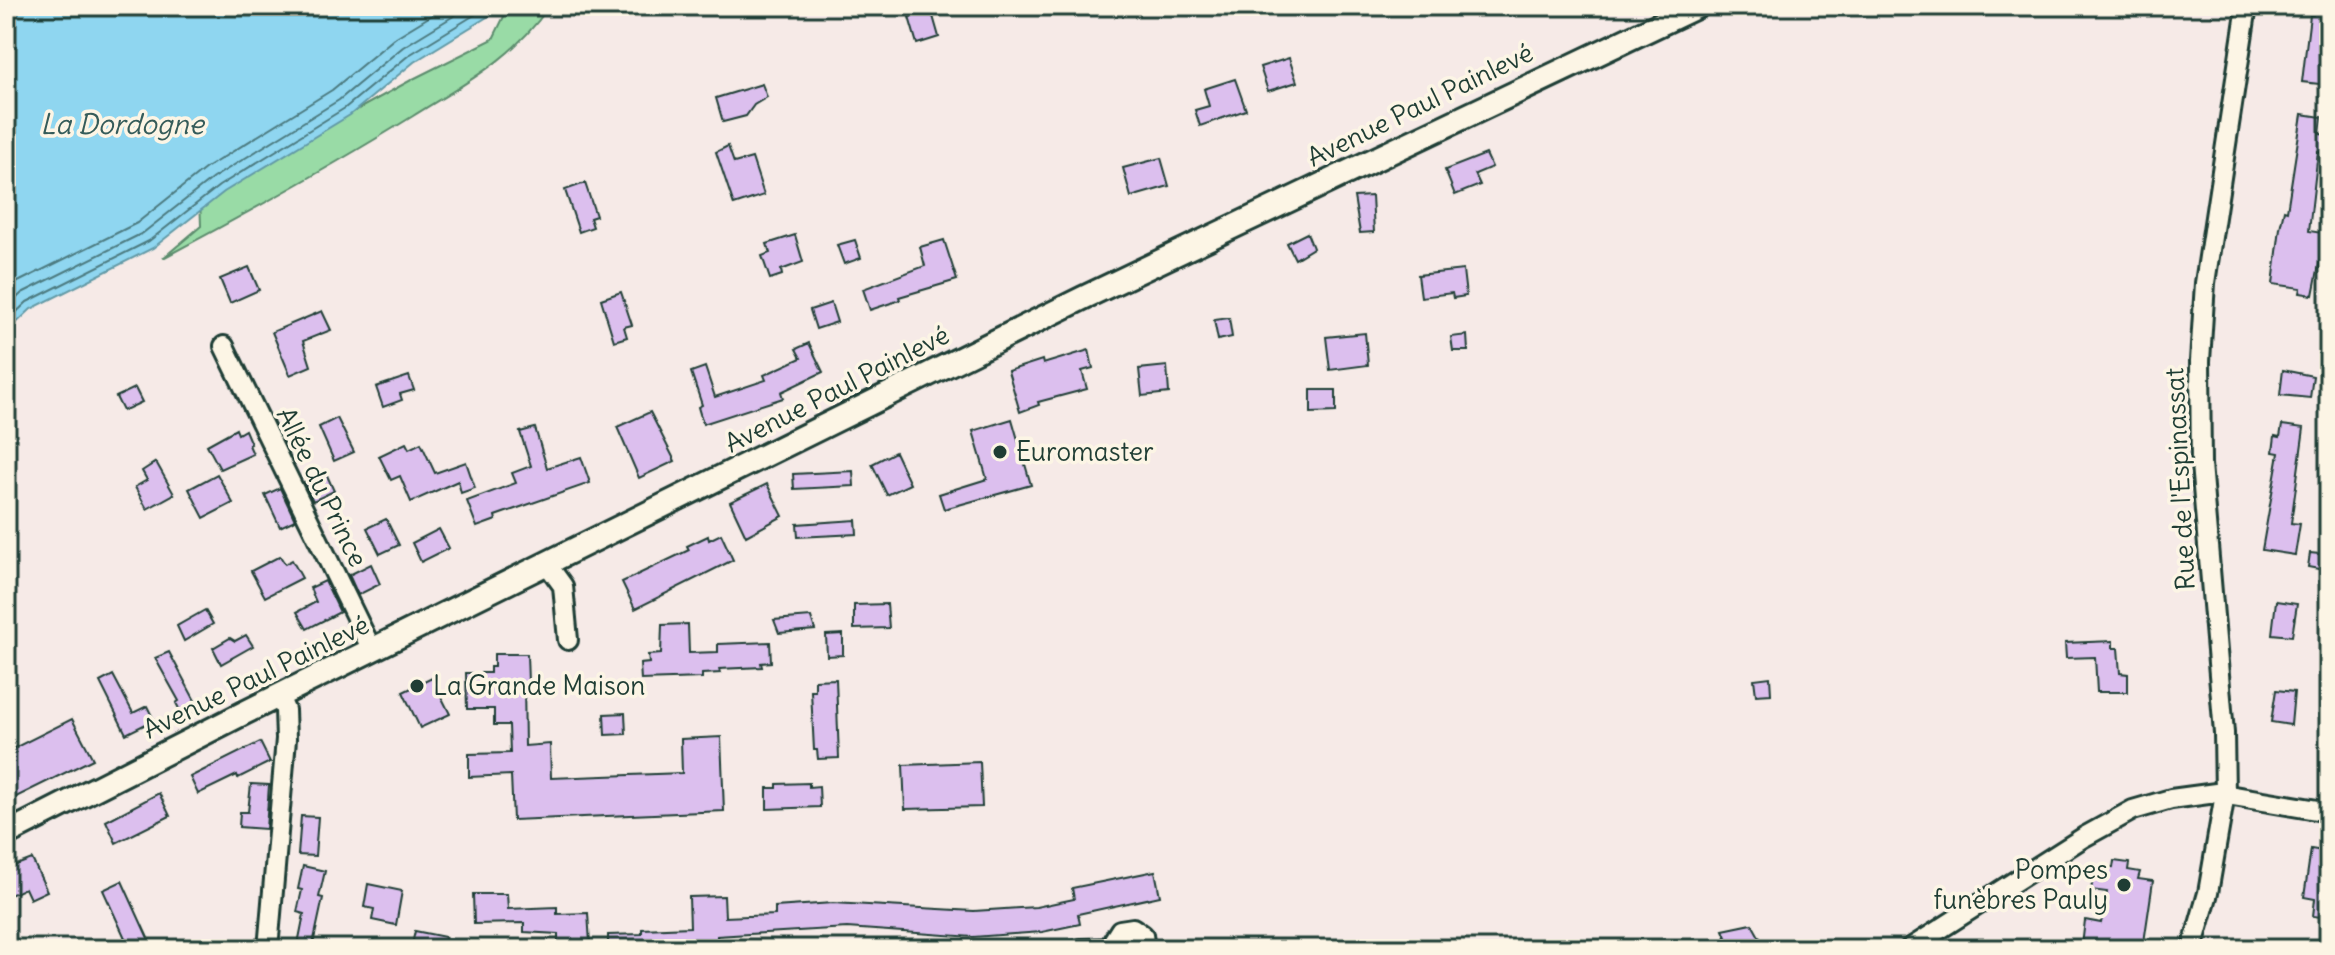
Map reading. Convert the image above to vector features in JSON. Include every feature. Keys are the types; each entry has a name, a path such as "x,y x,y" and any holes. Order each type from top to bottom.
{"main road":[{"name":"Avenue Paul Painlevé","path":"6,834 1097,291 1698,6"}],"street":[{"name":"Rue de l'Espinassat","path":"2192,949 2208,893 2225,794 2224,733 2201,464 2200,361 2205,283 2247,6"},
{"name":"Allée du Prince","path":"224,346 372,650"},
{"path":"547,564 563,586 568,640"},
{"path":"268,949 286,739 285,710 279,696"},
{"path":"1909,949 2084,837 2133,810 2171,799 2225,794 2329,812"},
{"path":"1081,949 1115,948 1113,941 1120,930 1133,928 1143,935 1145,949"}],"green space":[{"path":"509,6 549,6 521,41 469,81 258,207 163,258 201,226 200,196 413,79 493,39"}],"water":[{"name":"La Dordogne","path":"6,6 505,6 414,62 350,115 224,192 153,248 31,309 6,333"}],"building":[{"path":"2314,6 2329,7 2328,85 2302,82 2310,15 2313,15"},
{"path":"931,9 939,37 917,44 909,17"},
{"path":"1289,58 1297,82 1268,91 1260,67"},
{"path":"1235,79 1246,110 1200,126 1195,110 1209,106 1204,89"},
{"path":"762,84 767,97 754,105 746,116 723,122 716,98"},
{"path":"2302,114 2322,117 2320,134 2329,135 2327,154 2318,152 2309,231 2329,234 2329,251 2322,250 2313,295 2300,293 2301,288 2273,284 2280,228 2284,210 2287,211"},
{"path":"728,146 734,163 752,158 764,195 734,205 716,152"},
{"path":"1486,154 1492,167 1475,174 1480,185 1455,195 1445,170"},
{"path":"1161,158 1169,186 1131,197 1123,168"},
{"path":"585,183 596,216 590,218 593,227 579,232 565,190"},
{"path":"1372,196 1374,232 1360,233 1354,197"},
{"path":"1307,233 1313,248 1295,259 1287,243"},
{"path":"795,235 803,262 781,270 782,275 770,279 762,256 770,253 767,244"},
{"path":"855,240 861,258 844,264 837,245"},
{"path":"944,240 957,280 899,297 900,300 870,310 863,289 925,266 920,247"},
{"path":"249,267 259,290 230,303 220,279"},
{"path":"1463,270 1466,296 1453,298 1452,293 1421,297 1418,275"},
{"path":"621,292 632,325 624,327 627,337 614,341 601,299"},
{"path":"831,303 837,322 816,329 810,310"},
{"path":"322,311 331,330 303,341 311,366 290,375 272,332"},
{"path":"1229,318 1232,337 1218,340 1214,320"},
{"path":"1365,333 1368,365 1330,370 1326,337"},
{"path":"1467,335 1468,351 1453,351 1451,337"},
{"path":"809,343 823,372 781,392 783,398 703,424 698,407 702,405 691,372 705,367 715,397 766,380 764,375 801,358 796,349"},
{"path":"1089,350 1093,368 1082,371 1087,389 1038,402 1039,405 1020,412 1008,371"},
{"path":"1167,366 1169,393 1142,396 1139,369"},
{"path":"2283,370 2313,376 2310,398 2280,395"},
{"path":"409,376 414,390 400,394 402,400 383,407 376,387"},
{"path":"135,388 142,402 123,411 116,397"},
{"path":"1311,390 1336,390 1336,412 1311,413"},
{"path":"650,412 675,461 639,478 617,427"},
{"path":"337,418 354,452 334,461 319,427"},
{"path":"1012,419 1031,485 944,509 939,494 987,479 973,431"},
{"path":"2282,425 2304,428 2291,523 2300,524 2295,555 2262,550 2279,453 2273,452 2275,436 2280,437"},
{"path":"535,428 547,468 581,457 590,483 495,516 496,520 477,527 467,501 516,483 512,473 531,466 520,432"},
{"path":"236,429 238,434 245,430 253,454 220,469 207,445"},
{"path":"406,443 409,449 421,443 435,473 466,462 475,488 461,493 458,481 411,502 400,476 391,480 379,456"},
{"path":"895,452 910,484 887,495 872,464"},
{"path":"156,462 174,494 147,509 135,487 147,480 142,471"},
{"path":"325,471 334,491 313,501 304,482"},
{"path":"853,471 854,486 794,489 793,474"},
{"path":"217,474 233,503 204,518 189,489"},
{"path":"767,484 783,516 746,536 730,502"},
{"path":"280,488 295,520 280,527 265,495"},
{"path":"386,519 399,545 380,554 367,528"},
{"path":"856,520 857,534 798,537 797,524"},
{"path":"439,529 449,548 421,562 412,543"},
{"path":"721,534 733,560 635,609 622,582 689,550 687,546 708,536 709,540"},
{"path":"2310,553 2329,555 2329,571 2308,567"},
{"path":"280,556 285,564 292,560 302,578 265,597 251,571"},
{"path":"371,564 380,584 358,595 349,575"},
{"path":"325,581 340,612 307,629 297,612 316,602 310,588"},
{"path":"2276,601 2297,604 2292,636 2272,634"},
{"path":"887,604 889,628 854,629 854,605"},
{"path":"205,610 213,624 184,641 177,626"},
{"path":"811,617 815,630 779,633 774,620"},
{"path":"688,624 689,653 718,652 718,644 770,642 771,662 761,663 762,667 719,669 720,673 702,674 702,678 641,680 640,664 649,663 648,655 661,654 662,625"},
{"path":"843,634 843,655 827,656 826,635"},
{"path":"246,635 253,646 221,664 213,648 230,638 235,641"},
{"path":"2113,641 2113,648 2118,648 2120,673 2128,674 2128,692 2097,692 2095,657 2066,658 2065,643"},
{"path":"169,652 200,710 184,718 176,703 179,701 155,658"},
{"path":"494,654 527,654 525,746 550,744 551,778 682,773 681,739 721,737 724,811 513,820 511,775 469,777 469,754 510,753 509,725 494,725 494,709 467,709 466,673 490,673 490,667 494,667"},
{"path":"113,675 133,713 147,706 154,720 126,734 100,682"},
{"path":"1770,677 1771,694 1756,695 1754,679"},
{"path":"432,678 450,714 420,728 403,692"},
{"path":"836,679 839,758 818,759 817,750 814,750 811,691 815,691 815,680"},
{"path":"2276,690 2294,692 2291,725 2271,722"},
{"path":"625,713 626,734 605,735 604,714"},
{"path":"72,719 93,759 6,802 6,752"},
{"path":"260,742 270,762 198,794 190,777"},
{"path":"980,762 982,807 905,809 903,765"},
{"path":"809,783 809,787 819,786 820,807 767,809 767,788 777,788 777,784"},
{"path":"251,784 269,785 266,829 239,827 240,812 248,812"},
{"path":"159,793 170,816 116,843 106,821"},
{"path":"301,816 318,817 315,856 298,855"},
{"path":"2311,849 2329,852 2329,918 2313,916 2315,899 2304,897"},
{"path":"32,859 47,891 30,899 25,888 6,897 6,869"},
{"path":"2114,861 2129,863 2128,870 2140,872 2138,879 2153,881 2143,949 2082,946 2085,920 2101,923 2107,892 2091,890 2094,872 2100,873 2101,866 2113,868"},
{"path":"303,866 325,871 319,897 323,898 312,949 297,949 304,914 297,912"},
{"path":"1155,871 1160,896 1078,914 1080,924 1042,932 973,937 847,928 717,936 717,940 673,942 673,949 608,949 608,935 642,934 642,929 690,927 689,897 724,896 725,917 775,915 775,907 833,903 974,911 1036,907 1074,899 1072,888"},
{"path":"122,881 153,949 130,949 103,890"},
{"path":"368,884 402,891 396,925 372,920 374,909 364,907"},
{"path":"473,894 507,894 508,909 557,907 557,914 588,913 590,943 558,943 558,934 524,932 524,923 474,924"},
{"path":"1752,924 1766,949 1731,949 1723,930"},
{"path":"415,931 445,937 443,949 411,949"}],"place":[{"name":"Euromaster","path":"1000,452"},
{"name":"La Grande Maison","path":"417,686"},
{"name":"Pompes funèbres Pauly","path":"2124,885"}]}
